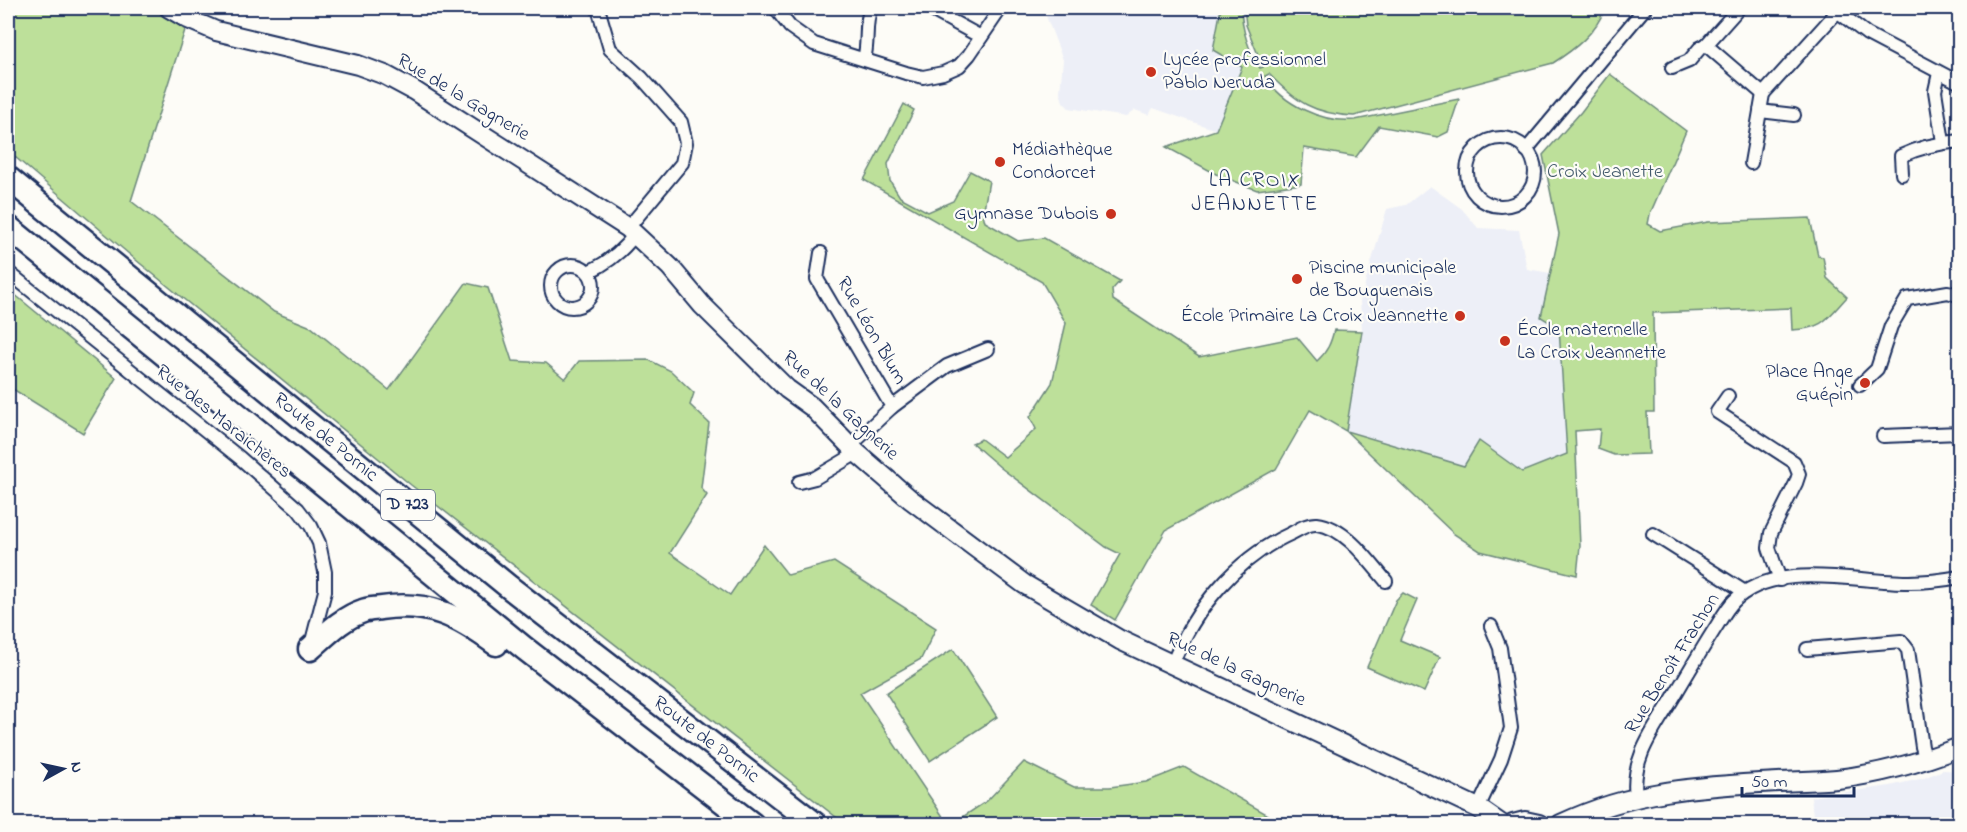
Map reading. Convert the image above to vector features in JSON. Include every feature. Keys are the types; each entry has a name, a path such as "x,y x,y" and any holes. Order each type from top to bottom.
{"highway":[{"name":"Route de Pornic","path":"8,178 534,608 815,825"},
{"name":"Route de Pornic","path":"8,227 570,685 752,825"},
{"path":"310,649 339,624 363,611 397,606 435,609 471,626 541,677 570,685"}],"street":[{"name":"Rue de la Gagnerie","path":"170,8 216,31 347,62 385,75 413,90 632,231 688,287 702,305 788,389 812,407 853,449 910,499 1024,584 1102,631 1478,808 1501,825"},
{"path":"775,8 790,27 814,44 923,76 937,75 959,66 969,56 1001,8"},
{"path":"864,59 867,49 867,15 871,8"},
{"path":"928,8 981,37"},
{"path":"1526,150 1645,8"},
{"path":"1672,68 1689,61 1739,8"},
{"path":"588,272 607,263 621,252 632,231 682,164 686,143 681,122 642,78 610,50 598,9"},
{"path":"1751,163 1763,94 1835,10 1867,34 1959,83"},
{"path":"1706,45 1763,94"},
{"path":"1939,73 1935,91 1943,142"},
{"path":"1760,111 1794,116"},
{"path":"1502,138 1520,144 1526,150 1533,161 1535,174 1532,187 1526,195 1519,201 1502,207 1484,203 1477,197 1467,182 1466,173 1467,163 1477,148 1493,139 1502,138"},
{"path":"1902,174 1901,156 1943,142 1959,141"},
{"name":"Rue Léon Blum","path":"800,482 815,478 853,449 892,407 818,279 821,253"},
{"name":"Rue des Maraichères","path":"8,272 240,458 298,509 311,526 319,543 325,572 325,591 310,649"},
{"path":"1860,385 1877,369 1890,326 1906,299 1948,292 1959,296"},
{"path":"892,407 946,366 988,350"},
{"path":"1728,396 1717,412 1794,462 1799,474 1771,534 1769,548 1780,580"},
{"path":"1883,436 1959,433"},
{"path":"1172,665 1191,626 1223,582 1271,542 1306,526 1319,524 1350,539 1386,581"},
{"path":"1653,534 1745,592"},
{"name":"Rue Benoît Frachon","path":"1636,796 1635,770 1642,751 1732,602 1745,592 1780,580 1822,575 1908,582 1959,577"},
{"path":"1478,808 1501,759 1511,728 1500,648 1491,626"},
{"path":"1807,649 1901,641 1908,650 1922,747 1926,760"},
{"path":"1561,825 1602,806 1636,796 1700,787 1837,779 1899,768 1958,752"},
{"path":"1513,825 1525,821 1539,825"}],"shaded area":[{"name":"Lycée professionnel Pablo Neruda","path":"1043,8 1221,8 1213,50 1242,67 1216,130 1153,108 1149,115 1135,110 1126,117 1069,108 1063,102 1060,92 1063,60"},
{"name":"École Primaire La Croix Jeannette","path":"1430,186 1462,209 1478,228 1519,230 1527,269 1556,274 1567,455 1522,472 1479,441 1464,466 1346,431 1362,331 1360,301 1387,209 1406,205"},
{"path":"1943,770 1959,771 1959,824 1814,824 1811,797 1890,786 1924,778"}],"green space":[{"path":"8,8 156,8 185,30 131,201 274,312 311,327 389,390 466,283 488,288 512,361 546,363 565,379 579,361 649,360 671,371 694,393 690,405 709,423 701,488 707,495 670,553 730,595 764,545 788,575 834,562 936,628 921,659 860,693 948,824 845,824 411,485 136,260 8,151"},
{"path":"1221,8 1241,8 1246,39 1260,68 1263,67 1246,25 1244,8 1605,8 1596,25 1584,40 1553,63 1354,116 1328,113 1307,105 1288,92 1269,74 1265,76 1282,96 1304,110 1343,120 1355,120 1459,99 1448,132 1438,137 1379,126 1356,157 1304,148 1301,184 1257,190 1216,174 1166,147 1216,130 1242,67 1213,50"},
{"name":"Croix Jeanette","path":"1610,74 1686,131 1650,214 1648,224 1660,231 1708,222 1810,218 1818,256 1823,257 1827,278 1847,297 1818,325 1792,330 1791,308 1653,313 1654,412 1647,412 1649,454 1614,455 1598,449 1600,429 1575,431 1580,546 1577,575 1480,551 1454,534 1346,431 1464,466 1479,441 1522,472 1567,454 1559,328 1541,317 1559,234 1543,155 1581,112"},
{"path":"904,104 914,110 888,164 890,181 900,197 928,212 953,201 970,171 989,181 983,214 985,222 1018,241 1044,238 1120,281 1112,290 1113,300 1199,357 1297,337 1317,361 1328,347 1334,330 1362,331 1346,431 1310,410 1276,469 1166,530 1115,620 1091,605 1120,554 1106,547 1001,468 972,443 981,439 1005,457 1036,429 1030,417 1052,383 1066,323 1042,282 864,180"},
{"path":"8,289 116,378 83,433 8,386"},
{"path":"1403,593 1417,600 1400,640 1440,657 1424,692 1367,667 1396,600"},
{"path":"953,649 997,717 930,761 886,693"},
{"path":"1024,762 1074,787 1110,787 1146,782 1184,767 1284,824 952,824 987,801"}],"place":[{"name":"Lycée professionnel Pablo Neruda","path":"1151,72"},
{"name":"Médiathèque Condorcet","path":"1000,162"},
{"name":"Gymnase Dubois","path":"1111,214"},
{"name":"Piscine municipale de Bouguenais","path":"1297,279"},
{"name":"École Primaire La Croix Jeannette","path":"1460,316"},
{"name":"École maternelle La Croix Jeannette","path":"1505,341"},
{"name":"Place Ange Guépin","path":"1865,383"}],"district":[{"name":"LA CROIX JEANNETTE","path":"1255,193"}]}
